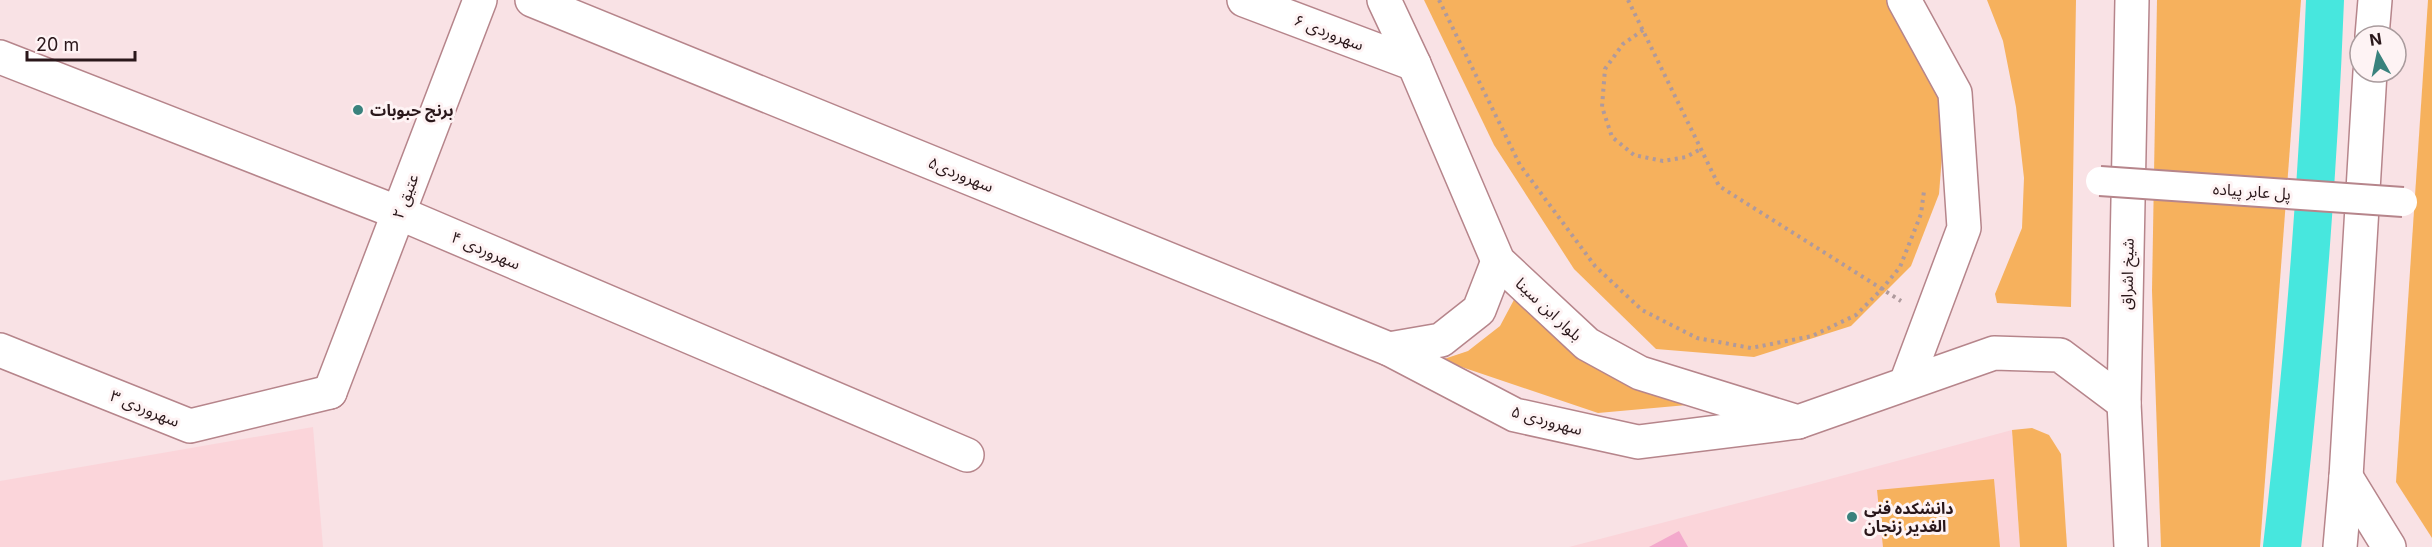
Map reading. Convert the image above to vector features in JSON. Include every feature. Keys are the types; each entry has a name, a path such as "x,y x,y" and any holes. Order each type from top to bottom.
{"street":[{"name":"عتیق ۲","path":"330,392 480,0"},
{"name":"سهروردی۵","path":"532,0 1389,349"},
{"name":"سهروردی ۶","path":"1244,0 1414,64"},
{"name":"بلوار ابن سینا","path":"1384,0 1414,64 1498,261 1587,344 1640,373 1798,422"},
{"path":"1904,0 1956,93 1964,228 1905,383"},
{"name":"شیخ اشراق","path":"2131,547 2124,404 2132,0"},
{"path":"2373,24 2374,0"},
{"name":"سهروردی ۴","path":"0,57 399,213 967,455"},
{"path":"2340,547 2369,84"},
{"name":"پل عابر پیاده","path":"2100,181 2403,202"},
{"path":"1389,349 1441,340 1479,310 1498,261"},
{"name":"سهروردی ۵","path":"1389,349 1515,415 1638,442 1798,422"},
{"name":"سهروردی ۳","path":"0,350 190,426 330,392"},
{"path":"1798,422 1994,353 2060,355 2124,404"},
{"path":"2346,477 2389,547"}],"path":[{"path":"1439,0 1520,165 1594,266 1642,310 1696,338 1751,348 1812,336 1856,315 1900,267 1921,214 1926,180"},
{"path":"1628,0 1719,186 1930,319"},
{"path":"1643,30 1623,44 1605,69 1602,107 1612,137 1634,155 1663,161 1686,157 1701,149"}],"shaded area":[{"path":"1424,0 1894,0 1933,70 1944,130 1939,194 1911,266 1851,326 1754,357 1656,349 1574,269 1494,145"},
{"path":"1987,0 2076,0 2071,307 1997,303 1995,294 2022,228 2024,178 2016,107 2003,41"},
{"path":"2157,0 2301,0 2260,547 2161,547 2152,291"},
{"path":"2428,0 2432,0 2432,538 2396,482"},
{"path":"1516,296 1687,405 1598,413 1441,360 1468,351 1500,326"},
{"path":"313,427 323,547 0,547 0,481"},
{"path":"2032,428 2049,435 2061,454 2067,547 2020,547 2012,430"},
{"name":"دانشکده فنی الغدیر زنجان","path":"2012,430 2020,547 1569,547 1804,486"},
{"path":"1994,479 2000,547 1883,547 1877,490"}],"building":[{"path":"1679,531 1688,547 1649,547"}],"waterway":[{"path":"2282,547 2309,274 2325,0"}],"place":[{"name":"برنج حبوبات","path":"358,110"},
{"name":"دانشکده فنی الغدیر زنجان","path":"1852,517"}]}
